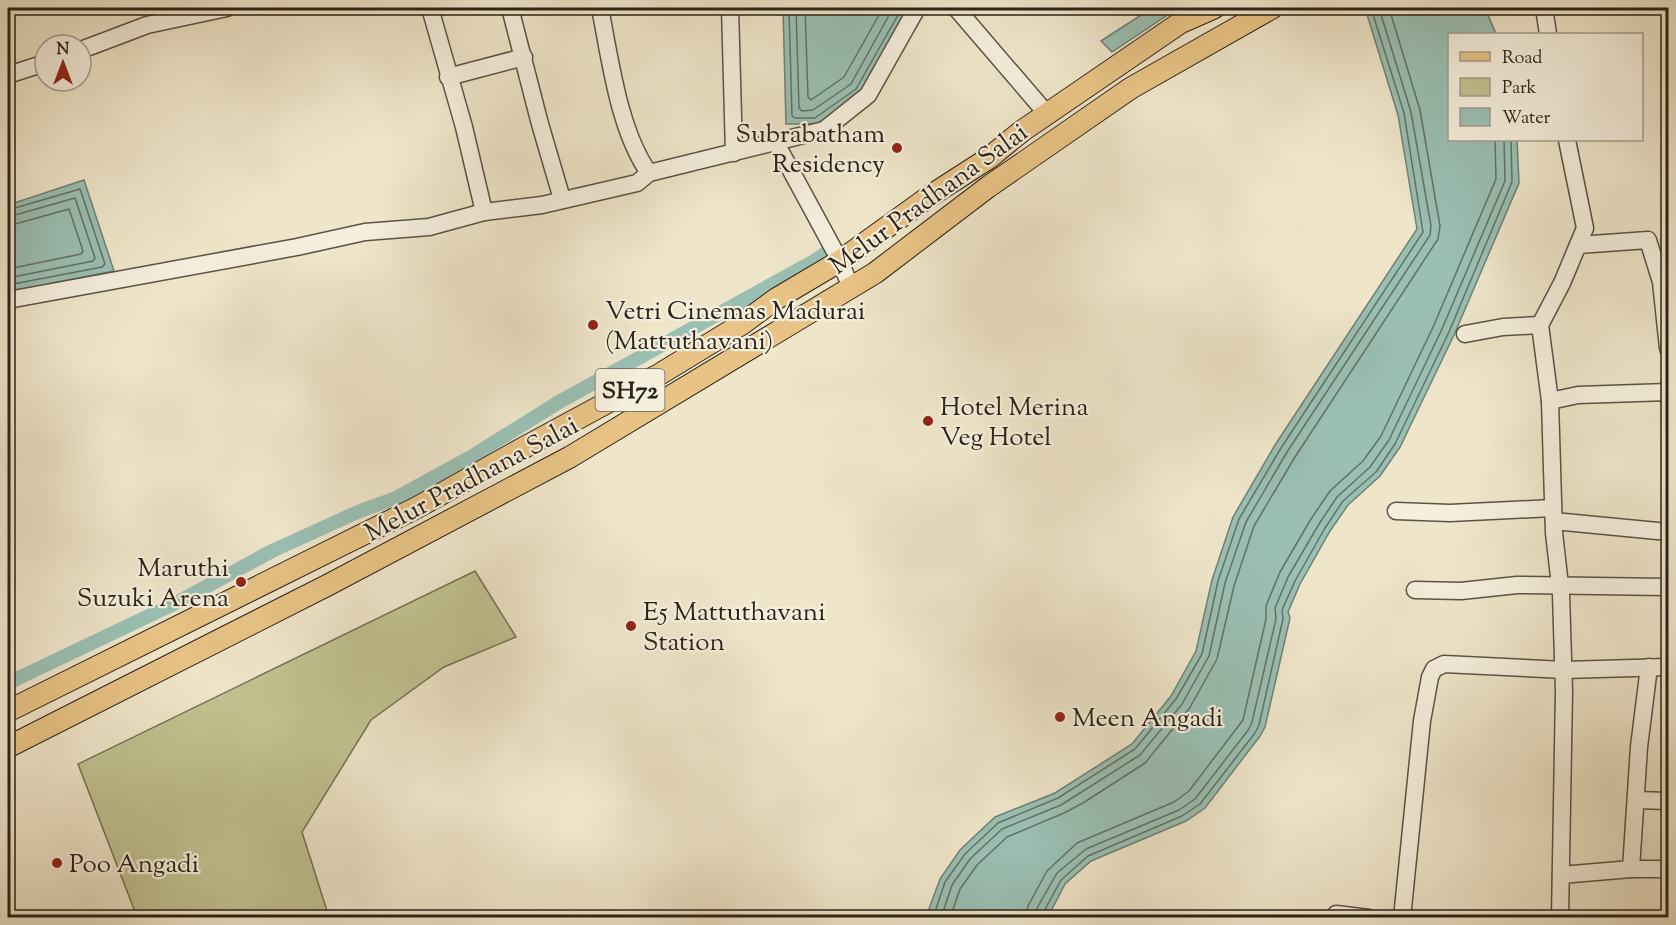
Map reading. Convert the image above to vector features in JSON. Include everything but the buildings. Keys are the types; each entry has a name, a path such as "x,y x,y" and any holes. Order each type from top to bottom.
{"main road":[{"name":"Melur Pradhana Salai","path":"8,711 418,507 660,374 742,324 776,299 840,261 1180,23 1214,8"},
{"name":"Melur Pradhana Salai","path":"8,747 328,585 552,467 875,273 988,187 1131,88 1251,13"}],"street":[{"path":"93,45 147,25 219,8"},
{"path":"430,8 464,127 484,212"},
{"path":"510,8 562,199"},
{"path":"600,8 617,91 637,157 649,173"},
{"path":"730,8 734,153"},
{"path":"8,300 297,247 365,232 429,227 484,212 542,205 637,183 649,173 824,130 868,95 916,8"},
{"path":"956,8 1047,114"},
{"path":"1544,8 1548,33"},
{"path":"448,77 524,57"},
{"path":"8,75 33,67"},
{"path":"1560,918 1564,670 1561,586 1554,514 1550,401 1540,325 1562,283 1585,228 1567,141"},
{"path":"776,143 840,261 851,288"},
{"path":"1578,245 1648,240 1661,282 1668,348"},
{"path":"1465,333 1503,327 1540,325"},
{"path":"1550,401 1578,395 1668,392"},
{"path":"1396,511 1554,514 1668,532"},
{"path":"1415,590 1461,591 1517,585 1668,587"},
{"path":"1402,918 1422,720 1430,677 1434,669 1444,664 1564,670 1668,667"},
{"path":"1630,869 1649,667"},
{"path":"1635,800 1668,801"},
{"path":"1561,875 1630,869 1668,869"},
{"path":"1336,914 1369,918"}],"green space":[{"path":"475,571 516,637 444,667 371,720 302,832 329,917 137,917 78,764"}],"water":[{"path":"783,8 909,8 861,93 817,124 786,124"},
{"path":"1152,8 1165,8 1169,14 1112,52 1101,41"},
{"path":"1365,8 1485,8 1496,33 1448,33 1448,141 1517,141 1519,183 1454,335 1400,447 1380,476 1348,505 1330,531 1300,584 1288,612 1290,618 1265,727 1260,736 1205,808 1186,821 1091,861 1065,884 1048,917 926,917 940,879 960,850 995,817 1055,793 1132,744 1171,696 1196,651 1212,580 1233,517 1275,445 1417,229 1398,115"},
{"path":"84,180 114,271 8,292 8,205"}],"waterway":[{"path":"8,683 178,602 272,551 360,511 396,498 471,457 559,402 816,260 828,251"}],"place":[{"name":"Subrabatham Residency","path":"897,148"},
{"name":"Vetri Cinemas Madurai (Mattuthavani)","path":"593,325"},
{"name":"Hotel Merina Veg Hotel","path":"928,421"},
{"name":"Maruthi Suzuki Arena","path":"241,582"},
{"name":"E5 Mattuthavani Station","path":"631,626"},
{"name":"Meen Angadi","path":"1060,717"},
{"name":"Poo Angadi","path":"57,863"}]}
